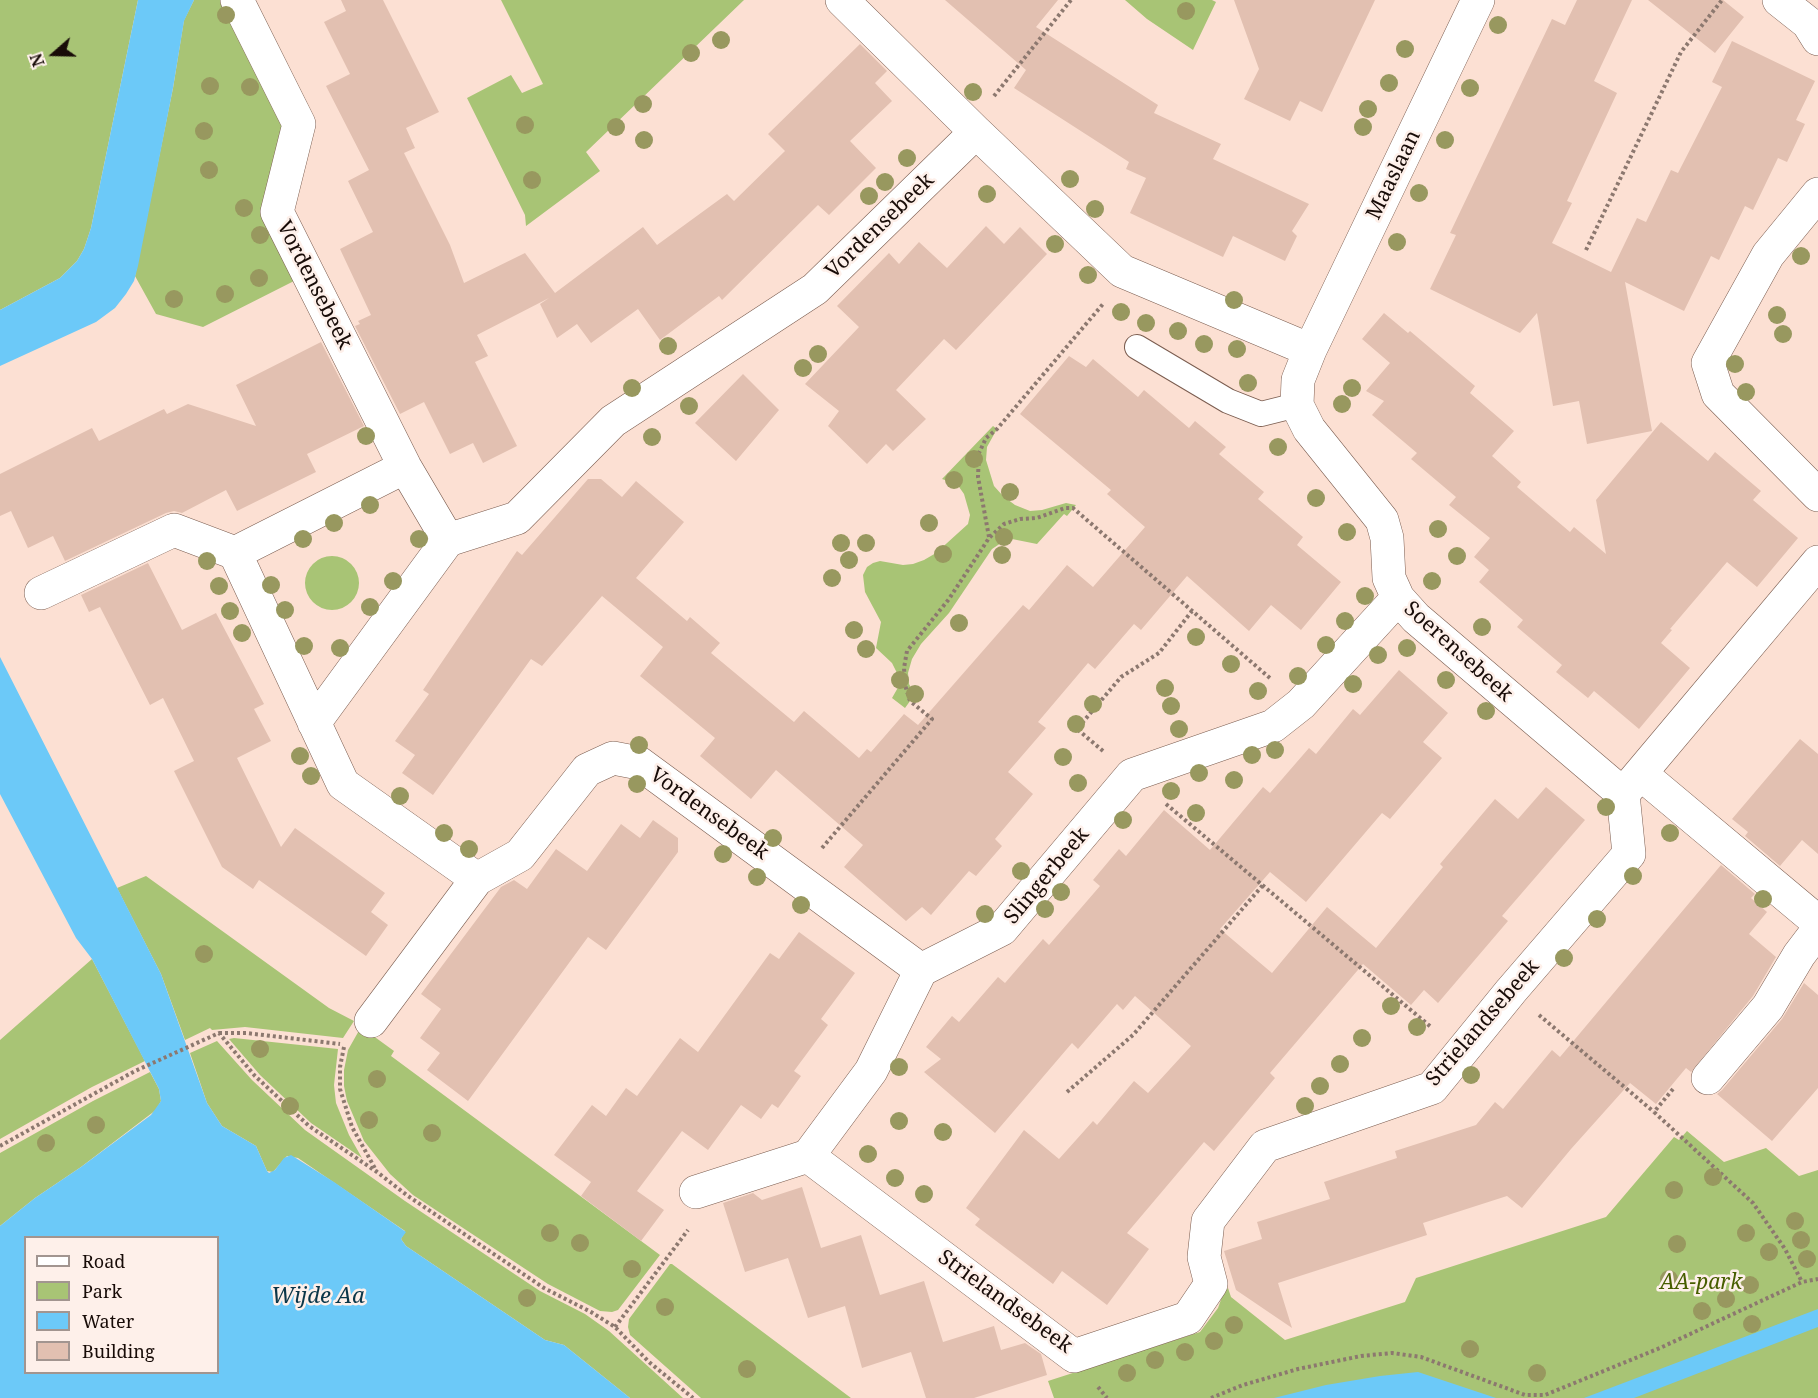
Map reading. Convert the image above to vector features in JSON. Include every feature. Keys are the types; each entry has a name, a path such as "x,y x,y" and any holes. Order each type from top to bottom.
{"street":[{"name":"Vordensebeek","path":"237,0 299,124 277,212 405,467 448,540 517,518 613,421 815,289 976,132"},
{"path":"842,0 1122,271 1310,350"},
{"name":"Maaslaan","path":"1310,350 1478,0"},
{"path":"1779,0 1808,22 1818,39"},
{"path":"1818,194 1768,255 1708,363 1718,394 1818,495"},
{"name":"Soerensebeek","path":"1310,350 1298,380 1298,405 1309,429 1382,520 1387,538 1389,578 1398,598 1416,618 1632,784 1818,922"},
{"path":"234,553 405,467"},
{"path":"41,593 174,530 234,553 343,784 477,879"},
{"path":"314,723 448,540"},
{"path":"1632,784 1818,562"},
{"path":"1132,775 1272,726 1301,704 1398,598"},
{"name":"Vordensebeek","path":"371,1021 477,879 520,855 587,770 612,758 639,763 921,970"},
{"name":"Slingerbeek","path":"921,970 1002,929 1132,775"},
{"name":"Strielandsebeek","path":"808,1156 1074,1356 1188,1318 1211,1284 1204,1257 1208,1221 1265,1146 1432,1088 1511,991 1629,854 1632,784"},
{"path":"1708,1078 1768,1007 1799,955 1818,930"},
{"path":"710,1187 808,1156 871,1071 921,970"}],"lane":[{"path":"1137,347 1228,401 1261,414 1298,405"}],"path":[{"path":"976,132 996,92 1071,0"},
{"path":"1586,250 1681,52 1722,0"},
{"path":"989,538 978,477 979,453 986,438 997,429 1101,308 1122,271"},
{"path":"796,878 932,719 910,701 905,685 904,669 907,651 949,599 989,538 1004,524 1020,519 1037,518 1065,508 1073,508 1301,704"},
{"path":"1192,612 1159,653 1121,677 1077,729 1461,1053"},
{"path":"1067,1092 1133,1035 1263,885"},
{"path":"1511,991 1654,1112 1753,1203 1785,1249 1802,1282"},
{"path":"219,1033 255,1076 309,1126 544,1288 615,1327 649,1362 693,1398"},
{"path":"0,1146 135,1071 203,1039 219,1033 246,1033 344,1044 340,1067 340,1089 352,1127 377,1172"},
{"path":"1654,1112 1682,1079 1708,1078"},
{"path":"615,1327 710,1187"},
{"path":"1211,1398 1244,1385 1298,1369 1361,1356 1392,1353 1421,1357 1525,1395 1545,1395 1660,1348 1802,1282 1818,1279"}],"green space":[{"path":"0,0 138,0 91,228 84,249 77,261 60,278 0,310"},
{"path":"194,0 220,0 221,5 232,8 287,120 296,280 203,327 156,314 135,276 173,88 184,20"},
{"path":"501,0 744,0 586,152 600,171 526,226 525,215 467,98 511,75 522,93 543,84"},
{"path":"1125,0 1212,0 1216,2 1193,50 1147,19"},
{"path":"993,426 997,429 987,447 986,460 994,486 1003,496 1015,505 1030,511 1066,503 1076,505 1067,516 1064,514 1037,544 1012,539 992,549 949,613 921,644 912,659 908,673 909,684 914,693 905,708 892,698 900,684 897,673 892,663 876,648 881,622 865,592 863,575 867,567 880,561 903,565 924,560 936,553 968,524 970,515 964,494 957,484 942,479"},
{"path":"327,556 337,556 347,560 355,568 359,583 355,598 347,606 337,610 327,610 317,606 309,598 305,588 305,578 309,568 317,560"},
{"path":"146,876 329,1008 354,1021 343,1038 245,1027 212,1030 210,1028 185,1040 161,974 117,888"},
{"path":"92,959 145,1061 92,1087 0,1139 0,1040"},
{"path":"361,1027 394,1051 391,1056 660,1255 618,1310 600,1311 548,1284 413,1195 390,1174 364,1141 347,1101 344,1086 348,1050"},
{"path":"229,1039 338,1049 334,1085 336,1103 349,1135 362,1158 311,1123 260,1075"},
{"path":"217,1041 252,1080 305,1130 405,1201 540,1291 585,1314 609,1331 683,1398 630,1398 564,1345 545,1340 406,1246 401,1239 405,1231 298,1158 287,1156 273,1172 267,1171 256,1146 222,1126 207,1103 190,1053"},
{"path":"150,1072 159,1089 161,1101 156,1110 0,1226 0,1153"},
{"name":"AA-park","path":"1687,1131 1724,1162 1766,1148 1799,1176 1818,1170 1818,1398 1054,1398 1048,1381 1200,1332 1218,1308 1228,1288 1231,1297 1285,1340 1405,1302 1416,1278 1606,1217 1674,1137 1679,1140"},
{"path":"670,1264 851,1398 701,1398 630,1335 628,1327 629,1319"}],"water":[{"path":"138,0 194,0 184,21 173,88 134,281 115,308 96,322 0,366 0,310 60,278 77,261 84,249 91,228"},
{"name":"Wijde Aa","path":"0,657 161,974 207,1103 222,1126 256,1146 269,1173 275,1170 284,1158 291,1155 334,1182 406,1232 401,1239 406,1246 545,1340 564,1345 630,1398 0,1398 0,1226 35,1198 151,1115 161,1101 159,1089 92,959 76,938 0,794"},
{"path":"1818,1309 1818,1327 1634,1398 1584,1398"},
{"path":"1418,1372 1496,1398 1274,1398 1326,1385"}],"building":[{"path":"341,0 383,0 439,112 406,128 415,148 404,153 450,245 464,283 525,253 555,293 643,227 657,245 727,194 734,201 785,151 768,134 860,44 887,71 875,83 892,101 850,141 876,168 829,215 818,205 722,300 719,296 660,340 638,309 591,343 577,324 557,338 540,304 549,298 477,335 488,356 475,362 517,446 483,463 473,443 450,454 424,402 400,414 355,326 360,324 358,321 371,315 340,249 373,232 348,181 369,170 326,86 350,74 324,22 346,11"},
{"path":"945,0 1058,0 1036,27 1158,105 1154,113 1221,144 1213,159 1309,204 1292,231 1297,236 1285,261 1233,236 1223,257 1130,213 1146,178 1126,169 1129,162 1014,88 1026,70"},
{"path":"1234,0 1375,0 1322,112 1300,101 1290,121 1244,99 1259,69"},
{"path":"1577,0 1632,0 1594,81 1617,93 1567,201 1572,203 1552,243 1611,272 1637,218 1646,222 1671,170 1678,173 1722,87 1712,82 1732,41 1815,81 1796,120 1805,124 1787,162 1778,158 1753,210 1745,206 1719,260 1711,256 1684,311 1625,282 1652,431 1587,444 1579,401 1553,406 1537,313 1520,333 1430,289 1456,235 1450,233 1552,19 1565,25"},
{"path":"1648,0 1723,0 1744,17 1715,53"},
{"path":"986,226 1004,244 1020,227 1047,254 956,350 944,339 896,390 926,419 893,451 886,444 867,464 828,426 839,411 805,384 859,327 837,306 889,253 899,264 919,242 947,268"},
{"path":"1384,313 1408,333 1410,331 1475,386 1470,393 1514,431 1492,456 1521,482 1517,487 1570,532 1574,527 1606,554 1596,500 1661,422 1708,461 1715,452 1761,491 1753,500 1798,538 1757,587 1727,562 1670,629 1672,630 1661,643 1690,668 1639,729 1594,691 1588,698 1556,672 1562,665 1517,627 1523,620 1479,582 1489,570 1474,557 1490,538 1449,505 1456,497 1411,459 1417,453 1372,415 1384,401 1366,391 1390,363 1362,339"},
{"path":"321,342 364,426 307,454 316,472 237,511 226,490 182,513 174,511 166,513 65,561 53,536 28,548 11,511 0,516 0,474 92,428 99,441 164,409 167,414 188,404 256,426 236,385"},
{"path":"1069,356 1086,367 1093,359 1138,397 1144,390 1189,428 1195,421 1226,447 1219,454 1264,492 1258,499 1303,537 1297,545 1341,582 1301,630 1271,605 1249,631 1187,576 1141,630 1134,624 1095,669 1088,663 1038,722 1046,728 1008,772 1033,794 995,839 1002,846 976,876 969,871 931,915 922,907 906,921 844,867 863,845 776,770 751,799 700,756 715,738 640,676 663,647 602,596 542,666 531,659 433,795 402,773 415,755 395,741 429,694 423,690 517,551 522,555 588,479 601,479 622,497 636,481 684,522 636,578 687,621 690,617 720,643 711,653 794,722 804,711 859,758 867,749 871,752 904,714 918,725 1023,605 1029,610 1067,565 1093,587 1145,527 1107,494 1111,490 1020,414"},
{"path":"743,374 779,410 736,461 695,423"},
{"path":"148,563 182,630 216,613 264,704 254,709 271,741 237,758 281,847 295,828 385,893 371,912 388,925 366,956 259,880 253,889 222,867 174,771 194,761 163,698 150,705 100,607 89,612 81,595"},
{"path":"1399,670 1448,713 1423,742 1442,758 1390,819 1382,813 1306,902 1270,872 1220,929 1272,973 1327,907 1376,948 1443,867 1440,864 1495,799 1518,819 1546,787 1585,820 1502,916 1508,921 1438,1003 1424,990 1411,1005 1363,964 1270,1073 1275,1078 1214,1151 1204,1142 1127,1233 1149,1249 1107,1305 1062,1271 1053,1284 975,1225 980,1219 966,1208 1024,1130 1059,1159 1093,1121 1097,1125 1134,1081 1148,1093 1191,1046 1135,996 1123,1010 1117,1004 1078,1049 1072,1043 995,1133 924,1072 941,1059 926,1047 952,1016 959,1022 998,977 1005,983 1043,939 1049,945 1100,886 1093,880 1119,849 1126,856 1164,810 1210,850 1263,787 1270,793 1309,748 1316,754 1353,709 1360,715"},
{"path":"1800,739 1818,754 1818,854 1802,840 1780,866 1745,836 1748,832 1732,819"},
{"path":"653,820 678,838 678,852 606,950 588,937 468,1101 427,1070 440,1053 420,1038 441,1009 421,994 501,887 514,880 527,889 556,849 587,871 621,824 640,838"},
{"path":"1721,865 1755,894 1751,898 1767,912 1749,934 1776,957 1753,996 1691,1072 1686,1068 1656,1104 1630,1083 1522,1208 1507,1196 1423,1223 1427,1235 1278,1283 1292,1328 1236,1290 1224,1251 1262,1239 1257,1222 1330,1199 1324,1182 1397,1158 1395,1151 1476,1125 1495,1102 1503,1109 1552,1050 1560,1057"},
{"path":"799,932 855,973 821,1019 828,1025 794,1071 801,1076 778,1108 772,1104 761,1119 741,1105 708,1150 682,1131 637,1191 664,1210 641,1241 581,1196 591,1182 554,1155 592,1105 606,1116 626,1088 637,1096 680,1038 698,1052 770,953 779,959"},
{"path":"1804,983 1818,995 1818,1088 1772,1141 1717,1094 1782,1019"},
{"path":"802,1187 821,1248 861,1235 880,1295 924,1281 943,1342 994,1326 1001,1350 1025,1343 1041,1354 1047,1375 974,1398 926,1398 911,1352 862,1368 845,1306 808,1318 788,1258 745,1272 723,1203 753,1193 762,1200"}]}
